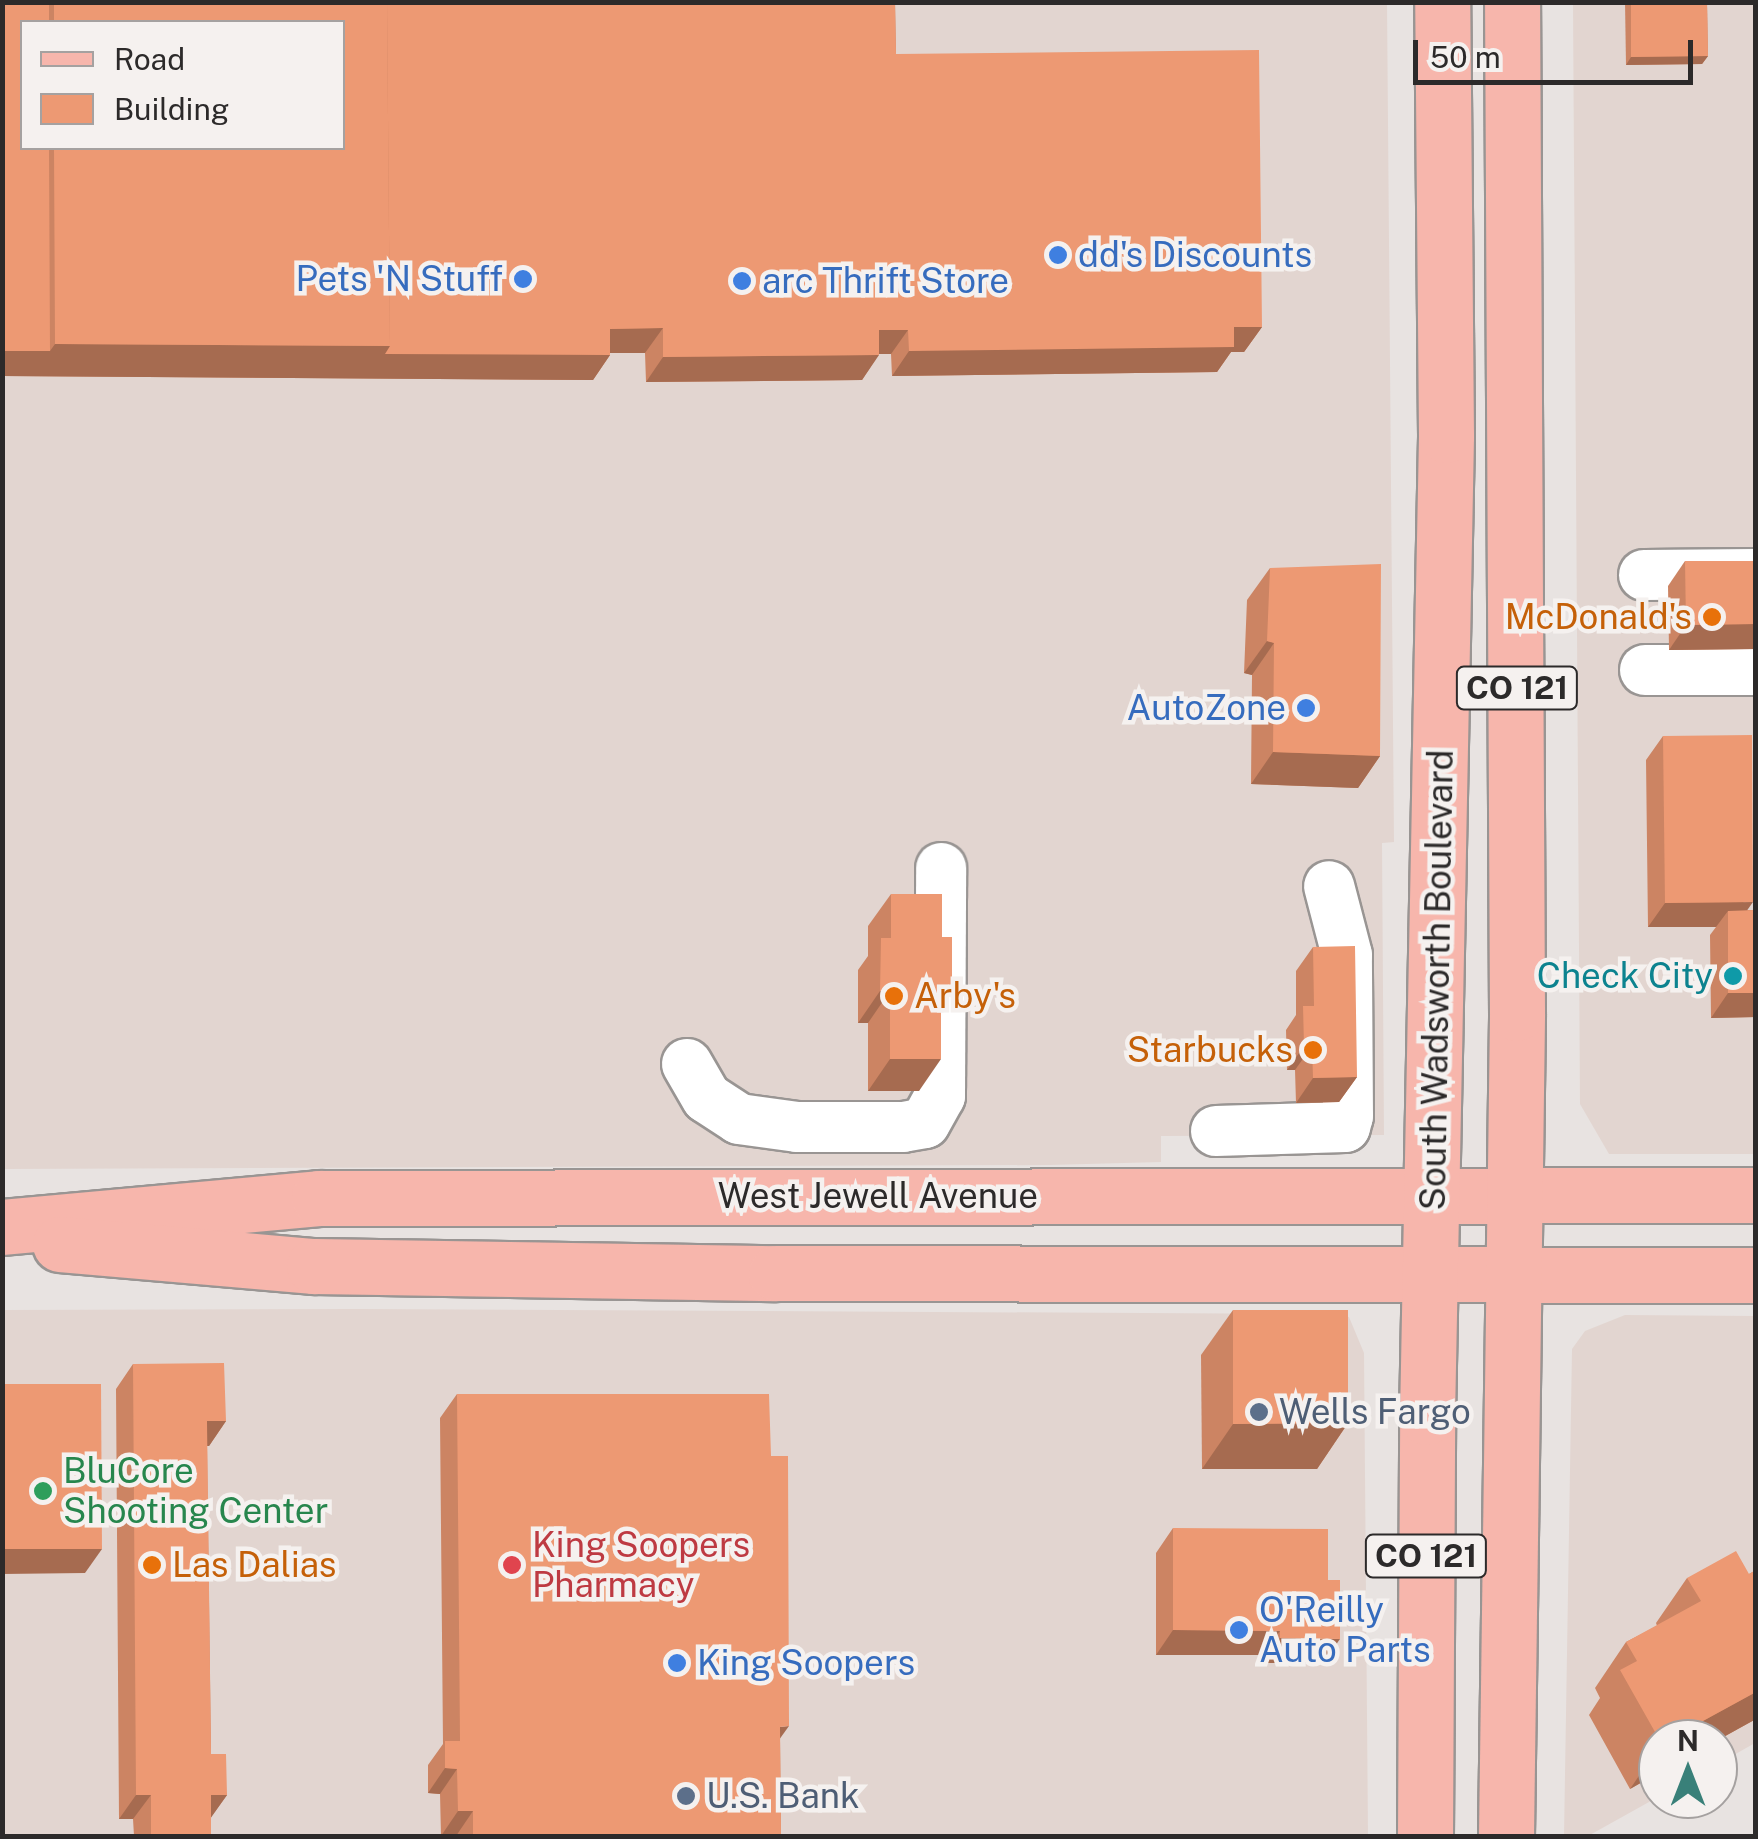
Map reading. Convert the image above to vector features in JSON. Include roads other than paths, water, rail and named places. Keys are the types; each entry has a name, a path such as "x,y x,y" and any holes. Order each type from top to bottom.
{"main road":[{"name":"South Wadsworth Boulevard","path":"1425,1836 1430,1276 1446,435 1442,2"},
{"name":"CO 121","path":"1506,1836 1514,1195 1512,2"},
{"name":"West Jewell Avenue","path":"2,1228 320,1198 1756,1194"},
{"path":"2,1238 314,1266 1430,1276 1756,1275"}],"lane":[{"path":"1644,575 1756,574"},
{"path":"1645,670 1756,670"},
{"path":"686,1064 707,1098 739,1119 797,1127 903,1128 925,1123 940,1096 940,868"},
{"path":"1216,1130 1345,1128 1346,955 1329,886"}],"place":[{"name":"dd's Discounts","path":"1058,255"},
{"name":"Pets 'N Stuff","path":"523,279"},
{"name":"arc Thrift Store","path":"742,281"},
{"name":"McDonald's","path":"1712,617"},
{"name":"AutoZone","path":"1306,708"},
{"name":"Check City","path":"1733,976"},
{"name":"Arby's","path":"894,996"},
{"name":"Starbucks","path":"1313,1050"},
{"name":"Wells Fargo","path":"1259,1412"},
{"name":"BluCore Shooting Center","path":"43,1491"},
{"name":"Las Dalias","path":"152,1565"},
{"name":"King Soopers Pharmacy","path":"512,1565"},
{"name":"O'Reilly Auto Parts","path":"1239,1630"},
{"name":"King Soopers","path":"677,1663"},
{"name":"U.S. Bank","path":"686,1796"}]}
